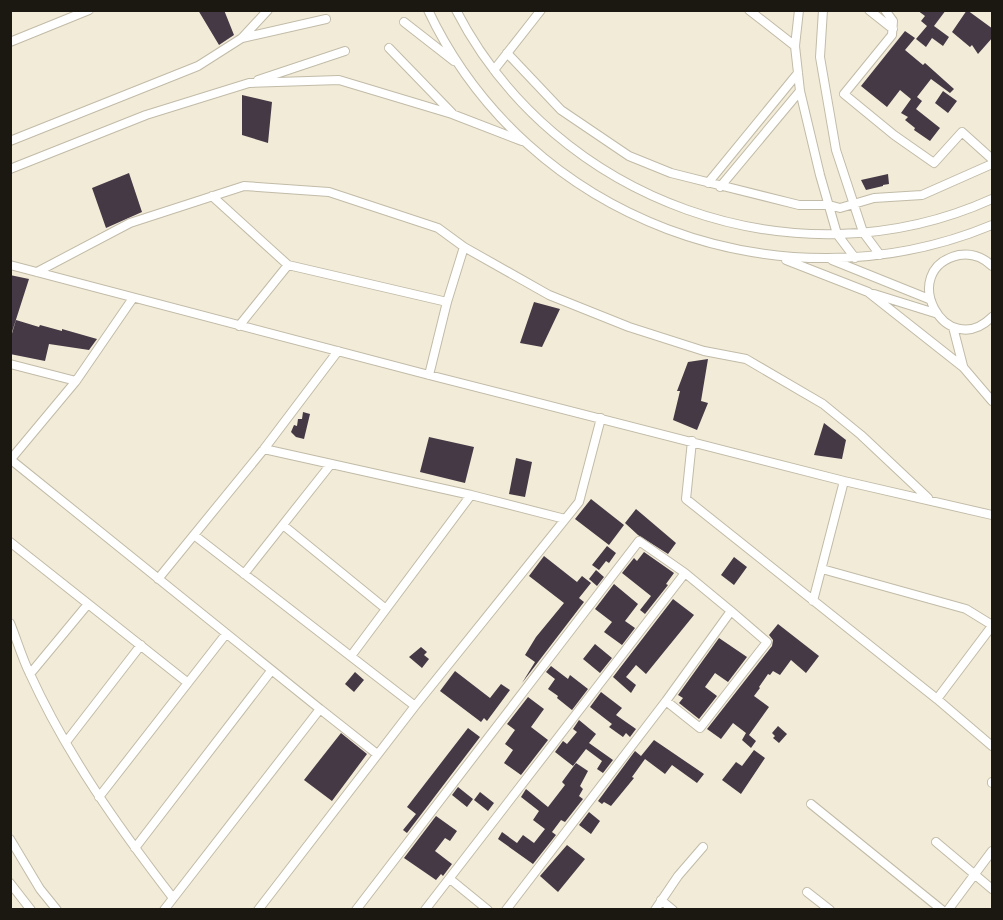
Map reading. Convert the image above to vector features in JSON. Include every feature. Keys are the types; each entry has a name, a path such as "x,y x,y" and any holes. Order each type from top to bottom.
{"street":[{"path":"10,42 89,10"},
{"path":"10,141 198,66 242,38 268,10"},
{"path":"428,10 458,64 489,105 525,142 586,189 654,225 727,248 778,256 829,259 880,255 931,245 993,225"},
{"path":"456,10 474,42 494,70 520,101 556,136 596,166 640,191 687,211 736,225 786,232 837,234 905,226 938,219 993,199"},
{"path":"494,70 541,10"},
{"path":"749,10 795,46"},
{"path":"799,10 795,46 800,91 837,234 855,258"},
{"path":"823,10 819,57 836,150 863,232 880,255"},
{"path":"869,10 893,29"},
{"path":"885,10 894,21 892,35 844,94 894,135 934,163 962,132 993,159"},
{"path":"242,38 326,19"},
{"path":"404,22 458,64"},
{"path":"389,48 452,114"},
{"path":"10,169 146,116 345,51"},
{"path":"507,53 561,110 628,156 671,173 720,187 799,205 829,205 840,208 874,198 922,195 993,164"},
{"path":"708,183 798,73"},
{"path":"249,82 339,80 452,114 525,142"},
{"path":"720,187 800,91"},
{"path":"37,272 130,223 244,186 329,192 438,228 464,247 549,296 629,327 704,351 747,359 823,404 861,435 928,499"},
{"path":"212,196 288,265 447,302"},
{"path":"429,375 447,302 464,247"},
{"path":"993,266 983,259 970,255 949,259 938,267 931,279 929,299 935,313 953,327 976,328 993,318"},
{"path":"778,256 868,292 935,313"},
{"path":"829,259 929,299"},
{"path":"10,265 844,481 993,515"},
{"path":"239,326 288,265"},
{"path":"868,292 963,367 993,401"},
{"path":"133,298 76,381 11,459 271,672 377,754"},
{"path":"953,327 963,367"},
{"path":"158,579 264,449 338,351"},
{"path":"10,364 76,381"},
{"path":"258,909 377,754 579,502 601,418"},
{"path":"692,441 686,499 993,746"},
{"path":"264,449 471,495 565,519"},
{"path":"244,574 331,464"},
{"path":"813,601 844,481"},
{"path":"351,656 471,495"},
{"path":"283,525 386,609"},
{"path":"194,536 415,706"},
{"path":"356,909 639,541 685,573 766,642 700,728 666,701"},
{"path":"10,542 188,683"},
{"path":"822,569 966,609 993,625 937,699"},
{"path":"425,909 685,573"},
{"path":"30,674 88,603"},
{"path":"506,909 666,701 731,610"},
{"path":"10,623 30,674 66,742 99,797 173,898"},
{"path":"99,797 226,634"},
{"path":"66,742 141,645"},
{"path":"135,848 271,672"},
{"path":"164,909 320,709"},
{"path":"811,804 942,909"},
{"path":"10,839 40,889 57,909"},
{"path":"936,842 993,889"},
{"path":"655,909 678,876 703,847"},
{"path":"948,909 993,851"},
{"path":"450,879 488,909"},
{"path":"10,883 31,909"},
{"path":"807,892 830,909"},
{"path":"661,900 673,909"}],"building":[{"path":"198,10 224,10 234,35 219,45"},
{"path":"917,10 946,10 934,26 949,37 943,46 932,38 926,47 916,39 927,26 921,21 925,16"},
{"path":"967,10 993,29 993,37 978,54 972,45 970,47 952,32"},
{"path":"905,31 915,38 905,50 923,65 925,63 954,89 950,93 931,79 917,97 922,101 916,109 940,128 930,141 914,130 915,128 905,120 908,117 901,113 911,99 900,90 887,107 861,86"},
{"path":"943,91 957,101 948,113 935,103"},
{"path":"242,95 272,102 268,143 242,135"},
{"path":"129,173 142,212 106,228 92,188"},
{"path":"888,174 889,184 866,190 861,180"},
{"path":"10,275 29,279 12,332 10,332"},
{"path":"534,302 560,309 542,347 520,343"},
{"path":"16,320 97,339 89,350 49,344 45,361 10,354 10,340"},
{"path":"708,359 701,401 708,403 697,430 673,420 680,391 677,391 688,362"},
{"path":"303,412 310,414 304,439 296,437 291,432 294,425 297,426 298,419 302,419"},
{"path":"824,423 846,440 842,459 814,455"},
{"path":"429,437 474,447 465,483 420,472"},
{"path":"516,458 532,462 525,497 509,494"},
{"path":"591,499 624,525 609,545 575,519"},
{"path":"636,509 676,543 668,554 638,535 625,523"},
{"path":"607,546 616,553 609,563 606,561 599,570 592,565"},
{"path":"644,552 674,573 666,584 668,585 645,614 640,610 651,596 622,573 634,558 637,561"},
{"path":"544,556 577,582 582,576 591,583 579,598 584,602 522,683 535,662 525,655 536,637 564,603 529,576"},
{"path":"734,557 747,567 734,585 721,575"},
{"path":"596,570 604,577 597,586 589,579"},
{"path":"614,584 638,604 625,621 635,628 622,645 604,632 612,622 595,609"},
{"path":"673,599 694,615 646,674 636,665 626,677 636,685 631,693 613,677"},
{"path":"778,624 819,656 806,673 791,660 780,675 773,671 770,675 768,674 754,696 769,707 749,735 756,741 751,748 742,740 746,733 733,723 721,739 707,729 772,646 773,640 769,635"},
{"path":"719,638 747,657 728,682 715,673 705,687 717,696 699,719 679,703 683,698 678,695"},
{"path":"595,644 612,658 600,673 583,659"},
{"path":"421,647 427,652 424,655 429,659 422,668 409,657"},
{"path":"551,666 568,679 570,675 588,689 572,710 548,689 555,679 546,672"},
{"path":"455,671 490,698 501,684 510,690 487,721 484,718 481,722 440,691"},
{"path":"355,672 364,680 354,692 345,684"},
{"path":"601,692 622,708 616,715 636,729 630,737 626,733 623,737 609,727 612,724 590,707"},
{"path":"528,697 544,709 531,727 548,740 521,775 504,763 513,750 505,744 515,730 507,724"},
{"path":"579,720 596,734 589,743 613,760 603,773 597,769 602,761 586,749 573,766 555,752 563,741 567,744 577,732 573,729"},
{"path":"778,726 787,734 779,743 773,738 775,736 772,733"},
{"path":"468,728 480,737 407,833 403,830 416,814 407,807"},
{"path":"341,733 367,754 332,801 304,780"},
{"path":"654,740 704,774 697,783 672,765 665,774 645,759 632,777 634,778 611,806 598,801 635,751 641,756"},
{"path":"754,750 765,758 741,794 722,780 736,762 742,766"},
{"path":"576,763 588,771 580,786 583,789 579,796 583,799 565,822 561,820 552,832 556,835 533,864 498,839 502,832 517,843 523,835 534,843 545,829 533,820 539,811 521,797 526,789 548,807 565,785 562,782"},
{"path":"458,787 473,799 467,807 452,795"},
{"path":"480,792 494,803 488,811 474,800"},
{"path":"589,812 600,821 591,834 579,825"},
{"path":"436,816 457,831 450,841 445,838 435,851 452,864 443,876 441,874 436,880 404,858"},
{"path":"567,845 585,859 558,892 540,876"}]}
